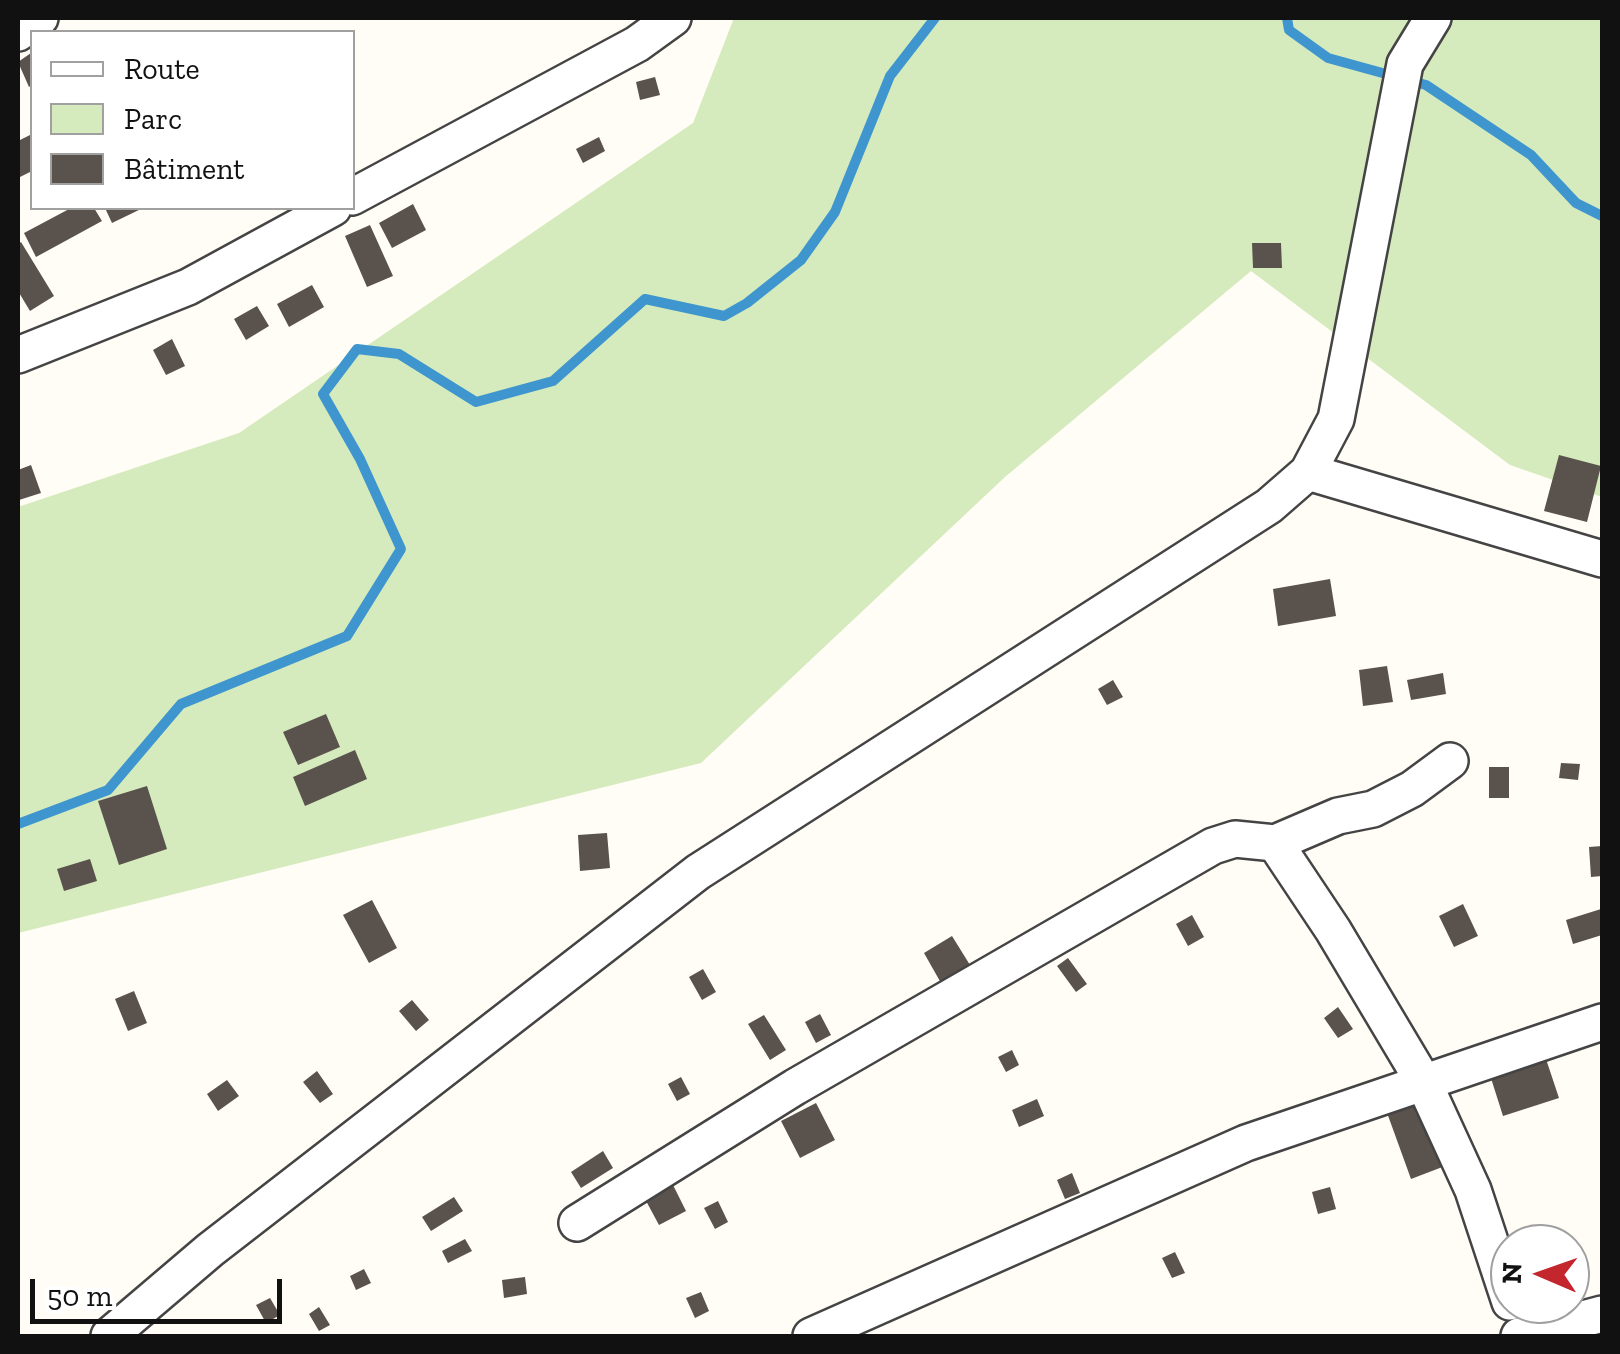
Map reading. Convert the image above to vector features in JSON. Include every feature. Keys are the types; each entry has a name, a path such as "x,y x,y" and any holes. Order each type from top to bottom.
{"street":[{"path":"18,32 40,18"},
{"path":"355,195 637,44 672,18"},
{"path":"109,1336 210,1250 698,872 1270,506 1308,472 1336,418 1402,80 1432,18"},
{"path":"18,355 188,287 329,210"},
{"path":"1308,472 1602,559"},
{"path":"577,1223 795,1087 1214,846 1236,838 1275,843 1338,816 1373,808 1412,789 1450,761"},
{"path":"1275,843 1424,1081 1473,1190 1490,1242"},
{"path":"811,1336 1246,1143 1602,1022"},
{"path":"1520,1336 1602,1314"}],"green space":[{"path":"734,18 1602,18 1602,497 1510,465 1251,271 1005,477 701,763 18,933 18,507 239,433 693,123"}],"building":[{"path":"30,54 29,87 18,62"},
{"path":"655,77 660,95 640,100 636,82"},
{"path":"30,135 30,172 18,178 18,141"},
{"path":"599,137 605,151 583,163 576,149"},
{"path":"413,204 426,230 392,248 379,223"},
{"path":"67,210 95,210 102,221 36,257 24,233"},
{"path":"106,210 139,210 112,223"},
{"path":"370,225 393,276 367,287 345,236"},
{"path":"21,242 54,296 30,311 18,291"},
{"path":"1252,243 1281,243 1282,268 1253,268"},
{"path":"312,285 324,307 289,327 277,304"},
{"path":"257,306 269,326 246,340 234,319"},
{"path":"172,339 185,366 166,375 153,350"},
{"path":"1559,455 1601,466 1587,522 1544,511"},
{"path":"31,465 41,493 19,500 18,470"},
{"path":"1330,579 1336,616 1278,626 1273,589"},
{"path":"1387,666 1393,702 1363,706 1359,670"},
{"path":"1443,673 1446,694 1411,700 1407,680"},
{"path":"1113,680 1123,697 1107,705 1098,689"},
{"path":"326,714 340,747 298,765 283,732"},
{"path":"355,750 367,779 305,806 293,777"},
{"path":"1561,763 1580,764 1578,780 1559,778"},
{"path":"1489,767 1509,767 1509,798 1489,798"},
{"path":"147,786 167,849 119,865 98,801"},
{"path":"607,833 610,868 580,871 578,835"},
{"path":"1602,846 1602,876 1591,877 1589,847"},
{"path":"90,859 97,881 64,891 57,869"},
{"path":"372,900 397,948 369,963 343,915"},
{"path":"1463,904 1478,936 1454,947 1439,916"},
{"path":"1601,909 1602,935 1573,944 1566,920"},
{"path":"1192,915 1204,937 1188,946 1176,924"},
{"path":"952,936 970,965 941,983 924,953"},
{"path":"1068,958 1087,984 1076,992 1057,966"},
{"path":"703,969 716,992 702,1000 689,977"},
{"path":"134,991 147,1023 128,1031 115,999"},
{"path":"412,1000 429,1020 416,1031 399,1011"},
{"path":"1338,1007 1353,1029 1338,1038 1324,1018"},
{"path":"820,1014 831,1035 816,1043 805,1022"},
{"path":"764,1015 786,1050 770,1060 748,1024"},
{"path":"1012,1050 1019,1065 1006,1072 998,1057"},
{"path":"1544,1053 1559,1098 1503,1116 1489,1072"},
{"path":"317,1071 333,1094 320,1103 303,1082"},
{"path":"681,1077 690,1094 677,1101 668,1084"},
{"path":"227,1080 239,1096 218,1111 207,1094"},
{"path":"1420,1097 1445,1166 1411,1179 1386,1110"},
{"path":"1037,1099 1044,1116 1019,1127 1012,1110"},
{"path":"816,1103 835,1140 800,1158 781,1121"},
{"path":"603,1151 613,1168 581,1188 571,1172"},
{"path":"1072,1173 1080,1193 1065,1199 1057,1180"},
{"path":"673,1185 686,1211 659,1225 645,1199"},
{"path":"1330,1187 1336,1209 1318,1214 1312,1192"},
{"path":"454,1197 463,1211 431,1231 422,1217"},
{"path":"718,1201 728,1222 715,1229 704,1208"},
{"path":"465,1239 472,1251 448,1263 442,1251"},
{"path":"1175,1252 1185,1273 1172,1278 1162,1258"},
{"path":"364,1269 371,1283 356,1290 350,1276"},
{"path":"525,1277 527,1294 504,1298 502,1280"},
{"path":"701,1292 709,1311 695,1318 686,1298"},
{"path":"270,1298 280,1315 266,1323 256,1305"},
{"path":"319,1307 330,1325 319,1331 309,1314"}],"waterway":[{"path":"18,824 108,790 181,704 347,636 401,549 360,459 323,394 357,349 399,354 476,402 553,381 645,299 724,316 747,303 801,260 835,212 890,76 935,18"},
{"path":"1287,18 1289,30 1328,58 1426,85 1531,155 1576,203 1602,216"}]}
